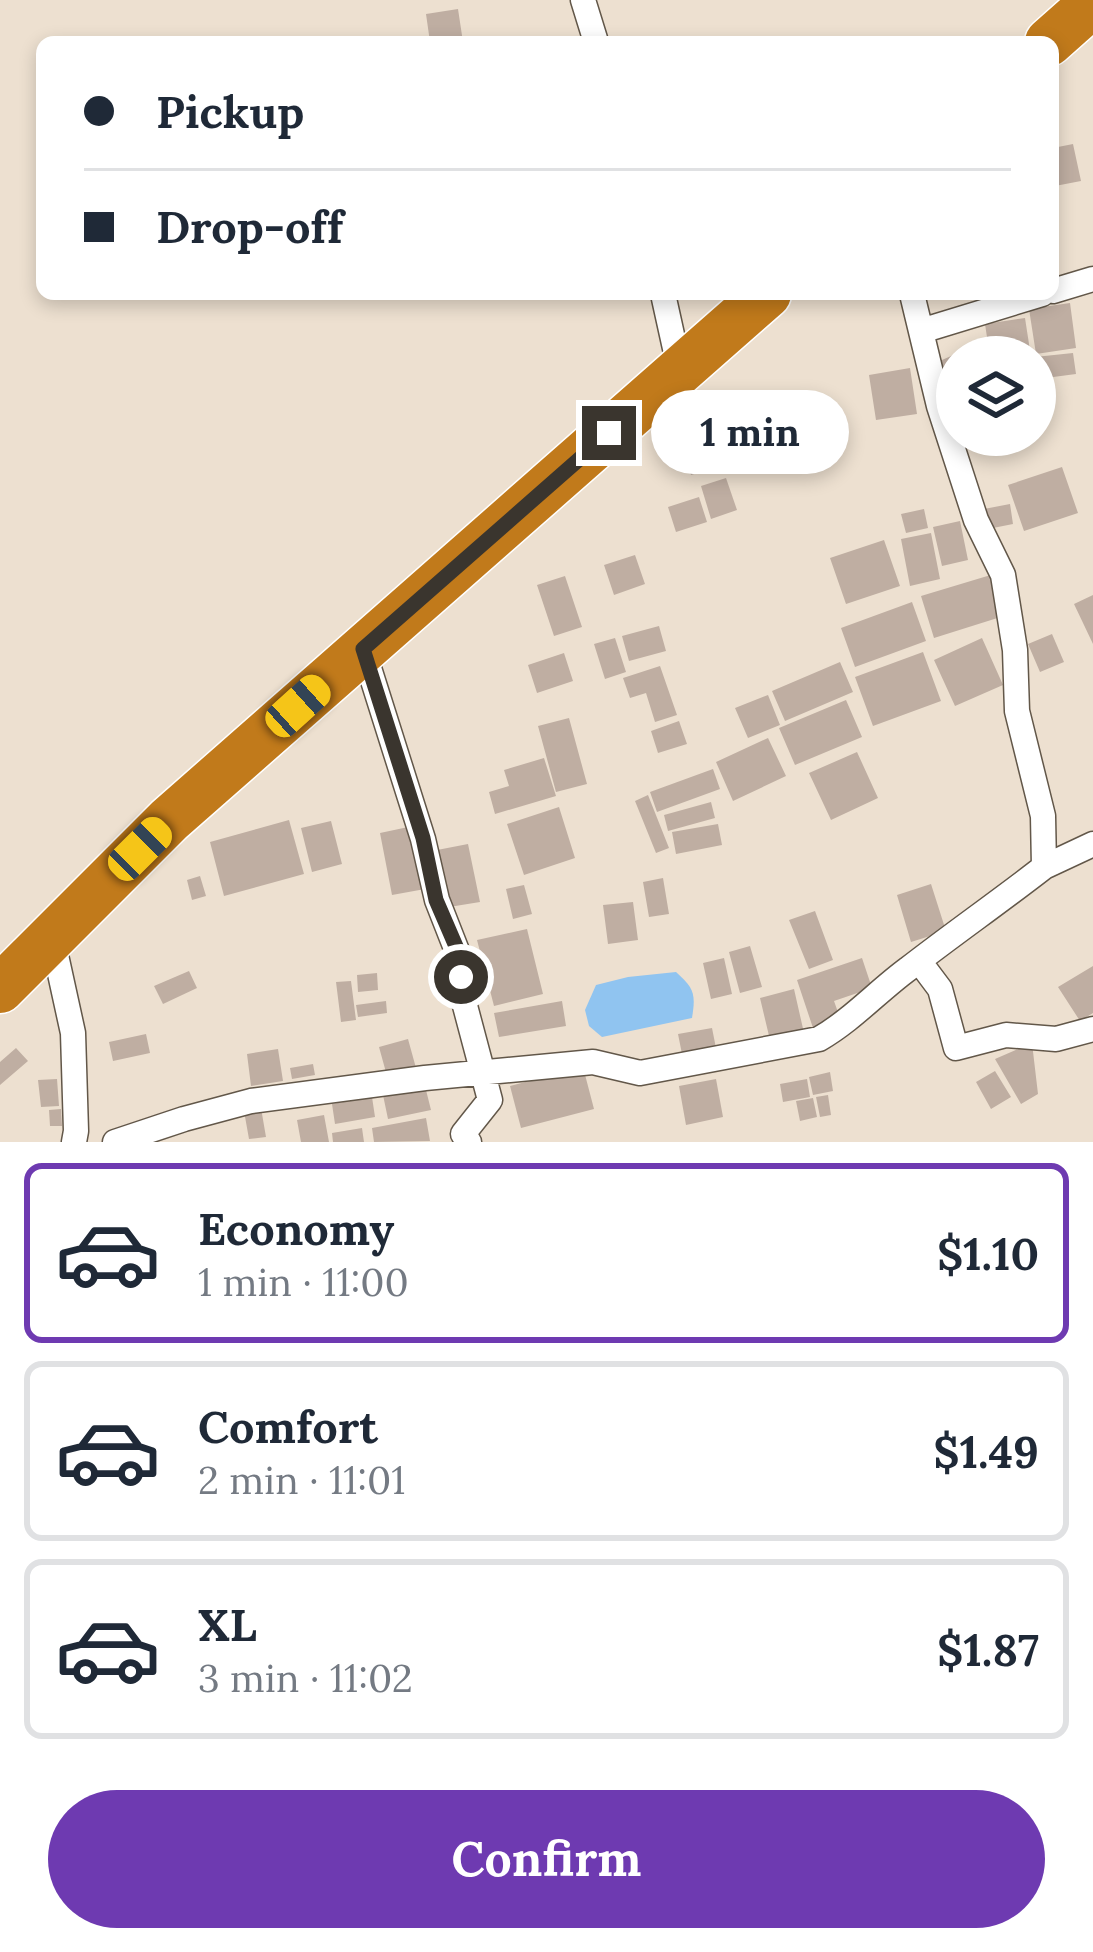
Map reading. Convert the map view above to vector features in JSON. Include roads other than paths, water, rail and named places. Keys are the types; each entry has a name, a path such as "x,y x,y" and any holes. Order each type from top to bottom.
{"highway":[{"path":"1056,36 1093,3"},
{"path":"0,989 169,820 760,300"}],"street":[{"path":"583,0 594,36"},
{"path":"1059,289 1093,279"},
{"path":"664,300 680,371"},
{"path":"913,300 939,406 976,520 1003,574 1015,650 1017,711 1042,816 1044,867"},
{"path":"921,331 1022,300"},
{"path":"363,649 423,838 436,900 458,951 464,1002 490,1100 463,1134 469,1142"},
{"path":"115,1142 251,1102 407,1080 593,1062 640,1072 819,1039 1044,867 1093,844"},
{"path":"52,937 73,1034 74,1142"},
{"path":"919,961 940,988 956,1048 1006,1035 1056,1039 1093,1029"}],"water":[{"path":"676,972 692,992 692,1018 602,1037 589,1026 585,1010 596,985"}]}
